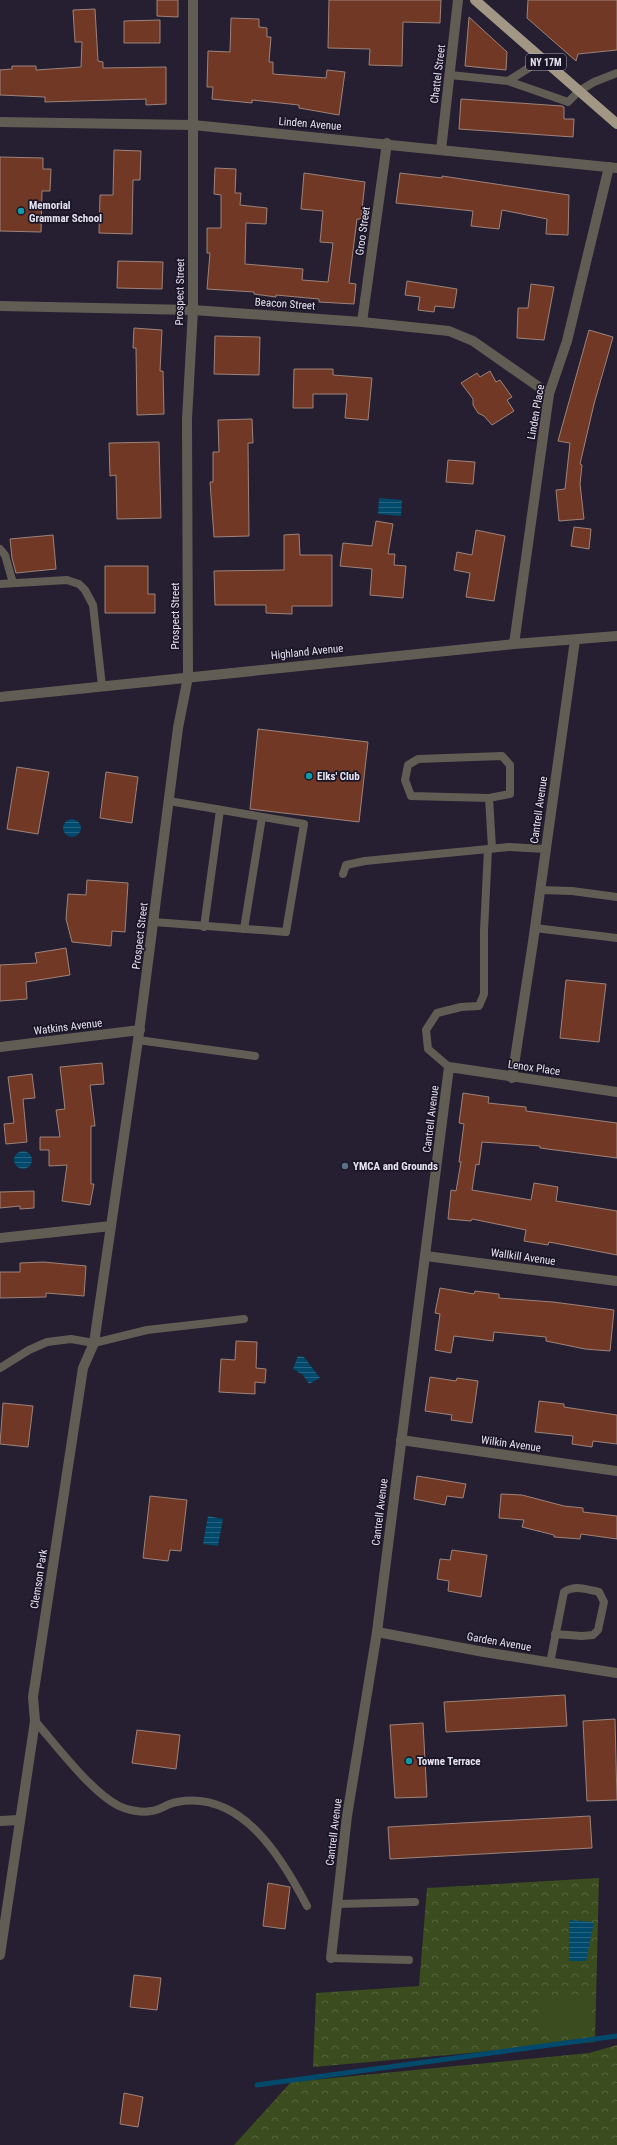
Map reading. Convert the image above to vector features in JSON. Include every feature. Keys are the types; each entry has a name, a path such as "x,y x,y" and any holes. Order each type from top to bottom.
{"main road":[{"name":"NY 17M","path":"475,0 617,124"}],"street":[{"name":"Prospect Street","path":"111,1226 139,1035 178,728 188,676 187,419 193,310 193,0"},
{"name":"Chattel Street","path":"441,150 458,0"},
{"name":"Linden Avenue","path":"0,122 193,125 387,143 441,150 613,167"},
{"name":"Groo Street","path":"362,322 387,143"},
{"name":"Linden Place","path":"514,644 549,394 567,341 613,167"},
{"name":"Beacon Street","path":"0,306 193,310 362,322 449,331 473,342 549,394"},
{"name":"Highland Avenue","path":"0,697 188,676 514,644 617,636"},
{"name":"Cantrell Avenue","path":"512,1078 535,928 574,640"},
{"name":"Watkins Avenue","path":"0,1047 139,1035"},
{"name":"Cantrell Avenue","path":"332,1958 347,1816 377,1632 449,1067"},
{"name":"Lenox Place","path":"449,1067 512,1078 617,1092"},
{"path":"0,1238 111,1226"},
{"name":"Clemson Park","path":"0,1955 19,1820 35,1722 33,1698 83,1368 94,1343 111,1226"},
{"name":"Wallkill Avenue","path":"426,1256 617,1281"},
{"name":"Wilkin Avenue","path":"401,1440 617,1471"},
{"name":"Garden Avenue","path":"377,1632 617,1673"},
{"path":"0,1821 19,1820"}],"lane":[{"path":"508,81 543,59"},
{"path":"450,74 508,81 568,102 579,91 594,82 617,74"},
{"path":"0,549 5,555 13,583"},
{"path":"0,584 67,580 79,584 85,590 93,605 102,686"},
{"path":"502,756 510,765 510,794 489,798 411,796 405,780 408,764 418,759 502,756"},
{"path":"449,1067 428,1049 426,1030 437,1013 461,1007 479,1006 484,994 484,931 490,849 489,798"},
{"path":"154,922 204,927 286,932 304,824 169,801"},
{"path":"204,927 220,810"},
{"path":"244,929 262,817"},
{"path":"343,874 346,865 365,861 509,846 546,849"},
{"path":"540,890 572,891 617,897"},
{"path":"535,928 617,938"},
{"path":"139,1035 254,1056"},
{"path":"0,1368 29,1350 47,1342 71,1339 94,1343 147,1330 244,1319"},
{"path":"550,1662 555,1634 564,1592 570,1589 585,1589 599,1592 604,1602 598,1630 593,1635 582,1636 555,1634"},
{"path":"35,1722 76,1768 100,1792 119,1806 135,1810 151,1811 178,1802 204,1801 220,1804 241,1819 270,1845 290,1874 307,1906"},
{"path":"337,1904 415,1902"},
{"path":"332,1958 409,1960"}],"green space":[{"path":"599,1878 595,2042 313,2067 316,1993 419,1986 427,1888"},
{"path":"542,1995 591,1996 591,2031 542,2031"},
{"path":"617,2045 617,2145 234,2145 291,2082 589,2053"}],"water":[{"path":"379,498 402,500 401,516 378,514"},
{"path":"72,819 78,822 81,828 78,834 72,837 66,834 63,828 66,822"},
{"path":"23,1151 29,1154 32,1160 29,1166 23,1169 17,1166 14,1160 17,1154"},
{"path":"298,1356 304,1357 320,1378 309,1384 303,1375 293,1369"},
{"path":"208,1516 223,1519 218,1546 203,1544"},
{"path":"569,1920 594,1922 586,1961 569,1961"}],"building":[{"path":"157,0 178,0 178,17 157,16"},
{"path":"329,0 441,0 440,23 403,22 402,66 369,65 370,49 328,48"},
{"path":"528,0 617,0 617,50 578,54 576,61 527,18"},
{"path":"95,9 98,61 103,62 103,68 166,67 166,104 146,105 146,99 45,102 45,97 0,95 0,70 12,69 12,66 36,66 36,70 81,67 82,42 75,42 73,10"},
{"path":"469,17 507,52 506,70 465,66"},
{"path":"231,18 259,19 259,27 267,28 267,37 271,37 269,62 273,62 273,74 326,78 327,70 345,72 339,115 299,108 299,105 252,100 252,103 212,99 213,87 207,87 208,51 230,52"},
{"path":"160,20 160,43 124,43 124,21"},
{"path":"461,99 562,106 564,107 564,119 574,119 573,137 459,129"},
{"path":"114,150 141,151 140,180 133,180 132,234 99,233 100,195 113,195"},
{"name":"Memorial Grammar School","path":"0,157 43,158 43,169 51,169 50,191 42,191 41,232 0,231"},
{"path":"215,168 236,169 235,193 241,193 240,205 267,208 266,224 246,223 245,264 303,269 302,280 328,282 333,243 320,242 323,211 301,209 304,173 365,182 361,219 357,219 349,283 356,284 354,304 319,302 319,299 276,295 276,297 254,294 254,292 207,289 210,253 207,253 207,228 221,228 221,195 214,194"},
{"path":"400,173 442,178 442,176 569,195 568,235 546,234 547,219 502,210 499,229 471,226 473,211 396,203"},
{"path":"118,261 163,262 162,289 117,288"},
{"path":"407,281 457,289 454,308 435,306 434,312 418,310 420,297 405,295"},
{"path":"531,284 554,287 544,340 517,338 518,308 528,308"},
{"path":"134,328 162,330 160,371 163,371 164,414 137,415 136,348 133,348"},
{"path":"589,330 613,337 594,404 580,464 582,465 580,484 584,519 559,521 556,490 565,489 570,443 558,441"},
{"path":"215,336 260,337 259,375 214,374"},
{"path":"294,369 333,369 333,375 372,378 368,420 345,418 347,394 313,394 313,408 293,408"},
{"path":"490,371 496,382 500,380 512,397 507,400 514,411 492,425 484,416 478,413 473,405 473,399 461,383 477,373 480,377"},
{"path":"252,419 253,443 248,443 249,536 214,537 210,482 213,482 213,452 219,452 218,420"},
{"path":"159,442 161,518 117,519 116,475 110,476 109,443"},
{"path":"448,460 475,462 473,484 446,482"},
{"path":"376,521 393,524 388,554 395,554 394,565 406,566 403,598 370,595 372,569 340,566 343,543 372,546"},
{"path":"574,527 591,529 589,549 571,546"},
{"path":"476,530 505,536 494,601 466,597 470,573 454,570 457,552 472,555"},
{"path":"299,534 300,555 332,555 332,606 292,606 292,614 266,613 266,605 215,605 214,571 284,570 284,535"},
{"path":"53,535 56,569 16,573 12,558 10,539"},
{"path":"105,566 148,566 148,594 155,594 155,613 105,613"},
{"name":"Elks' Club","path":"258,729 368,742 359,822 250,809"},
{"path":"17,767 49,772 38,834 7,829"},
{"path":"106,772 138,777 132,823 100,818"},
{"path":"87,880 128,883 125,932 112,931 111,946 72,942 66,919 68,894 86,895"},
{"path":"66,948 70,975 26,982 27,999 0,1001 0,965 37,963 35,953"},
{"path":"566,980 606,984 599,1042 560,1038"},
{"path":"102,1063 104,1084 90,1085 95,1126 91,1126 91,1184 94,1184 90,1205 62,1201 67,1165 49,1166 49,1150 40,1150 40,1137 60,1137 56,1110 65,1109 60,1067"},
{"path":"32,1074 35,1098 23,1099 27,1142 6,1144 4,1124 14,1123 8,1077"},
{"path":"463,1093 489,1097 488,1103 526,1107 526,1111 617,1123 617,1158 540,1148 540,1146 482,1142 479,1165 476,1164 472,1190 531,1200 534,1183 558,1187 556,1201 617,1211 617,1255 549,1242 548,1245 524,1241 526,1230 472,1219 471,1221 448,1219 451,1190 456,1191 461,1162 459,1162 464,1124 459,1123"},
{"path":"34,1191 34,1208 20,1209 20,1206 0,1208 0,1192"},
{"path":"44,1262 86,1266 84,1296 46,1293 46,1297 0,1298 0,1272 20,1272 20,1263"},
{"path":"440,1288 474,1294 475,1291 499,1294 499,1298 553,1302 614,1310 610,1351 585,1349 546,1341 546,1337 494,1332 493,1341 454,1336 451,1353 435,1350 440,1314 435,1313"},
{"path":"236,1341 257,1342 256,1368 266,1369 265,1383 255,1382 255,1394 219,1392 221,1359 235,1360"},
{"path":"430,1377 456,1381 457,1378 478,1381 472,1423 451,1420 452,1415 425,1411"},
{"path":"539,1401 564,1404 564,1407 617,1415 617,1444 593,1441 592,1447 572,1444 573,1436 535,1432"},
{"path":"3,1403 33,1406 28,1447 0,1444"},
{"path":"417,1476 466,1484 463,1498 447,1496 445,1505 414,1499"},
{"path":"501,1494 522,1495 564,1506 583,1508 583,1512 617,1516 617,1539 581,1534 580,1539 554,1537 554,1535 522,1527 524,1520 499,1518"},
{"path":"150,1496 187,1500 181,1551 170,1550 168,1561 143,1558"},
{"path":"452,1550 487,1555 481,1597 448,1591 449,1581 437,1579 440,1559 450,1560"},
{"path":"565,1695 567,1726 446,1732 444,1702"},
{"path":"615,1719 617,1800 587,1801 583,1721"},
{"name":"Towne Terrace","path":"423,1723 427,1797 395,1798 390,1725"},
{"path":"137,1730 180,1735 176,1769 132,1763"},
{"path":"590,1816 592,1848 390,1859 388,1827"},
{"path":"268,1883 290,1887 285,1929 263,1926"},
{"path":"134,1975 161,1978 157,2010 130,2007"},
{"path":"124,2093 143,2097 138,2127 120,2124"}],"waterway":[{"path":"257,2085 617,2036"}],"place":[{"name":"Memorial Grammar School","path":"21,211"},
{"name":"Elks' Club","path":"309,776"},
{"name":"YMCA and Grounds","path":"345,1166"},
{"name":"Towne Terrace","path":"409,1761"}]}
